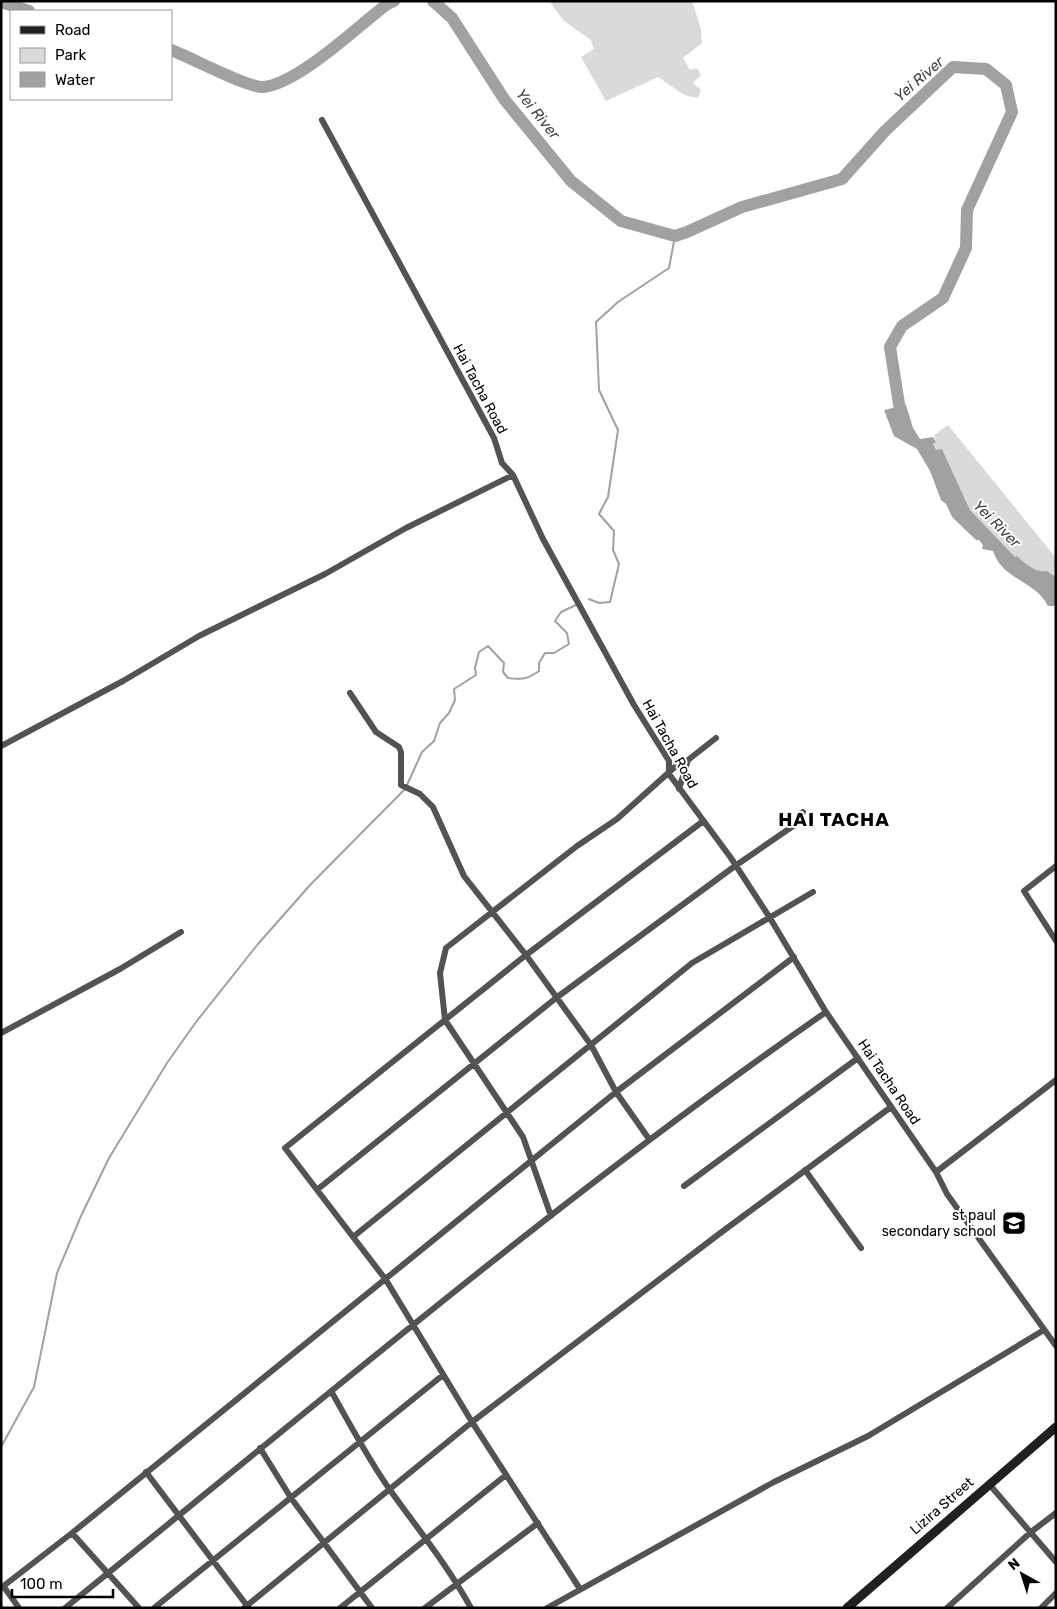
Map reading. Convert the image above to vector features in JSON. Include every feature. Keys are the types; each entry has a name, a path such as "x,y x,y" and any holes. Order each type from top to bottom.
{"street":[{"name":"Hai Tacha Road","path":"322,120 494,438 502,464 514,475 543,539 634,705 669,761 669,774 770,918 826,1012 936,1172 947,1194 1056,1346"},
{"path":"1,746 123,681 199,636 325,574 406,528 514,475"},
{"path":"350,693 361,714 376,732 399,747 402,752 400,786 420,794 433,807 464,876 526,955 591,1045 616,1092 649,1138"},
{"path":"551,1216 523,1137 473,1065 445,1020 440,973 446,948 577,846 617,819 676,766 688,760 716,738"},
{"path":"679,789 688,760"},
{"path":"318,1189 556,998 735,866 799,822 803,812"},
{"path":"580,1589 472,1422 386,1280 285,1148 526,955 702,822"},
{"path":"1056,866 1024,891 1056,941"},
{"path":"353,1237 692,963 752,926 770,918 786,906 813,892"},
{"path":"1,1033 120,969 181,932"},
{"path":"19,1608 2,1587 72,1533 386,1280 616,1092 794,957"},
{"path":"64,1608 260,1448 649,1138 826,1012"},
{"path":"684,1186 858,1058"},
{"path":"936,1172 1056,1080"},
{"path":"146,1472 246,1607 472,1422 891,1107"},
{"path":"805,1170 861,1248"},
{"path":"546,1608 774,1482 868,1436 1044,1330"},
{"path":"154,1608 443,1375"},
{"path":"331,1391 389,1489 458,1583 471,1608"},
{"name":"Lizira Street","path":"848,1608 1056,1427"},
{"path":"260,1448 291,1498 325,1541 372,1608"},
{"path":"340,1608 506,1475"},
{"path":"989,1484 1021,1524 1031,1532 1056,1562"},
{"path":"947,1608 1031,1532 1056,1513"},
{"path":"426,1608 538,1523"},
{"path":"72,1533 139,1608"},
{"path":"1041,1608 1056,1593"}],"green space":[{"path":"549,1 692,1 701,29 702,43 683,58 690,70 697,68 701,75 693,83 701,90 698,98 684,95 658,77 606,101 581,57 594,49 591,40 564,21"},
{"path":"948,425 1056,558 1056,577 1047,571 1038,571 1018,557 1015,557 970,510 942,449 936,450 932,444 936,442 934,435"}],"water":[{"path":"906,405 913,428 920,439 933,437 936,442 933,444 936,450 942,449 970,510 1015,557 1017,556 1027,565 1039,571 1047,571 1056,577 1056,606 1048,606 1042,597 997,561 993,551 982,549 983,545 979,540 976,540 952,517 946,504 941,500 930,471 917,449 894,436 884,410"}],"waterway":[{"name":"Yei River","path":"172,50 245,83 263,87 277,84 310,66 386,5 394,1"},
{"name":"Yei River","path":"433,1 452,18 504,99 571,181 621,221 675,236 742,207 842,179 885,131 953,67 986,69 1006,85 1012,112 967,210 966,248 943,298 902,326 890,347 902,423"},
{"name":"Yei River","path":"1,2 26,10"},
{"path":"589,599 599,603 610,602 619,564 613,550 614,531 599,514 608,497 618,430 599,390 596,322 618,302 669,268 675,236"},
{"path":"407,785 422,752 434,741 440,723 449,713 455,700 454,689 476,675 475,668 479,652 488,646 504,663 503,672 508,678 521,679 531,676 539,671 539,663 545,653 554,653 569,644 567,633 555,621 561,612 576,605"},
{"path":"1,1447 34,1387 57,1273 81,1216 109,1158 167,1063 196,1022 258,944 310,885 405,789"}],"place":[{"name":"st paul secondary school","path":"1014,1223"}],"district":[{"name":"HAI TACHA","path":"834,819"}]}
